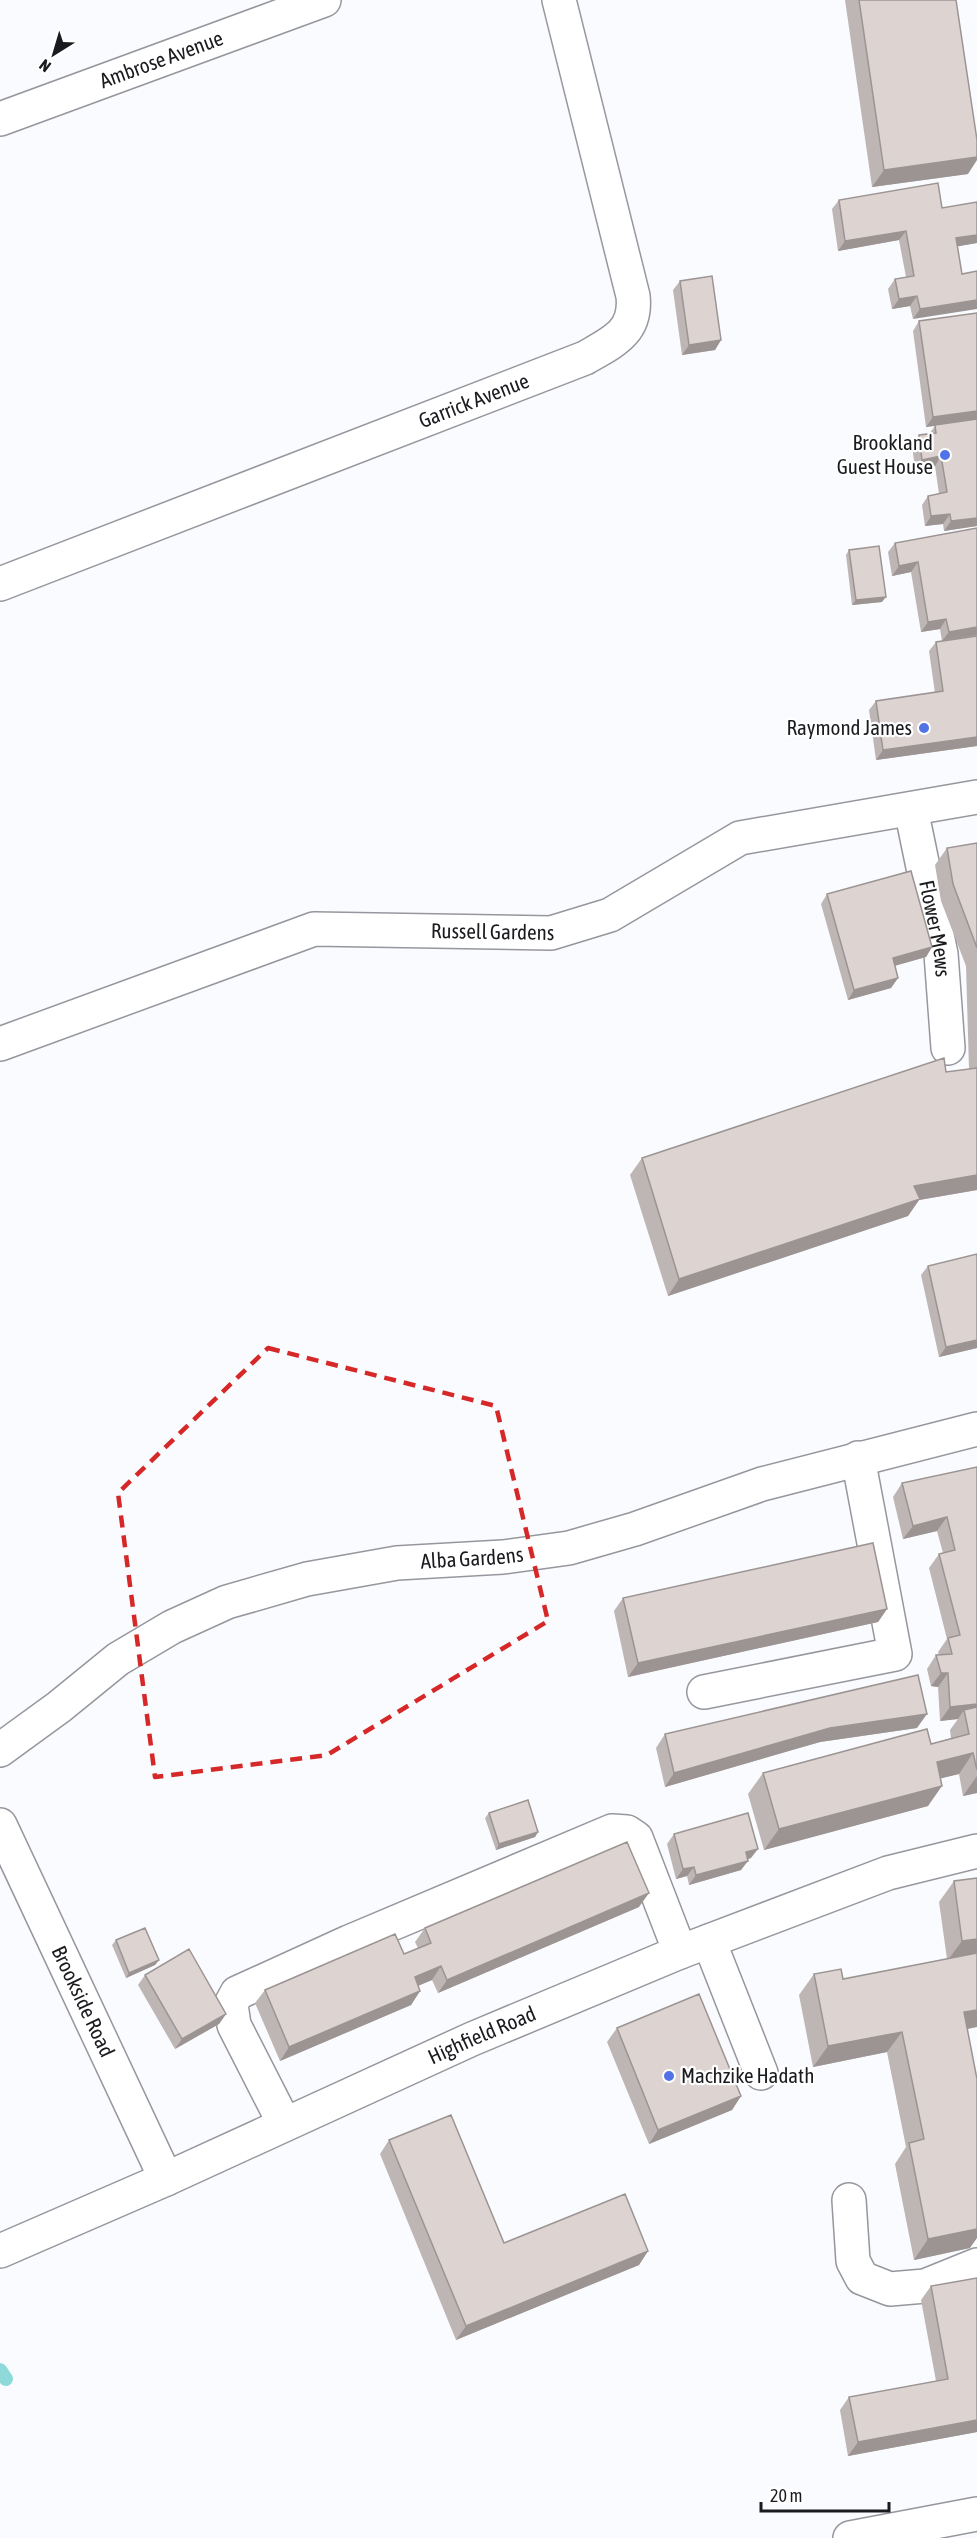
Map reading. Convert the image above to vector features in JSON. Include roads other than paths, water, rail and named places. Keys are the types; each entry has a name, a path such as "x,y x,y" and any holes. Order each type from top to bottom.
{"street":[{"name":"Ambrose Avenue","path":"0,119 324,0"},
{"name":"Garrick Avenue","path":"0,585 585,358 622,335 635,312 633,296 559,0"},
{"name":"Russell Gardens","path":"0,1044 314,929 550,933 610,915 740,838 977,797"},
{"name":"Flower Mews","path":"911,809 940,954 948,1048"},
{"name":"Alba Gardens","path":"0,1750 59,1707 118,1659 172,1627 227,1602 307,1579 397,1563 503,1557 569,1548 635,1529 762,1484 977,1429"},
{"path":"704,1692 895,1654 858,1458"},
{"name":"Brookside Road","path":"0,1825 166,2179"},
{"path":"284,2124 234,2025 231,2004 237,1993 349,1942 612,1831 627,1832 636,1838 761,2073"},
{"name":"Highfield Road","path":"0,2251 166,2179 471,2039 694,1946 888,1873 977,1851"},
{"path":"849,2200 853,2261 862,2278 890,2289 925,2286 977,2265"},
{"path":"850,2538 977,2514"}],"waterway":[{"path":"0,2370 6,2379"}],"place":[{"name":"Brookland Guest House","path":"945,455"},
{"name":"Raymond James","path":"924,728"},
{"name":"Machzike Hadath","path":"669,2076"}]}
